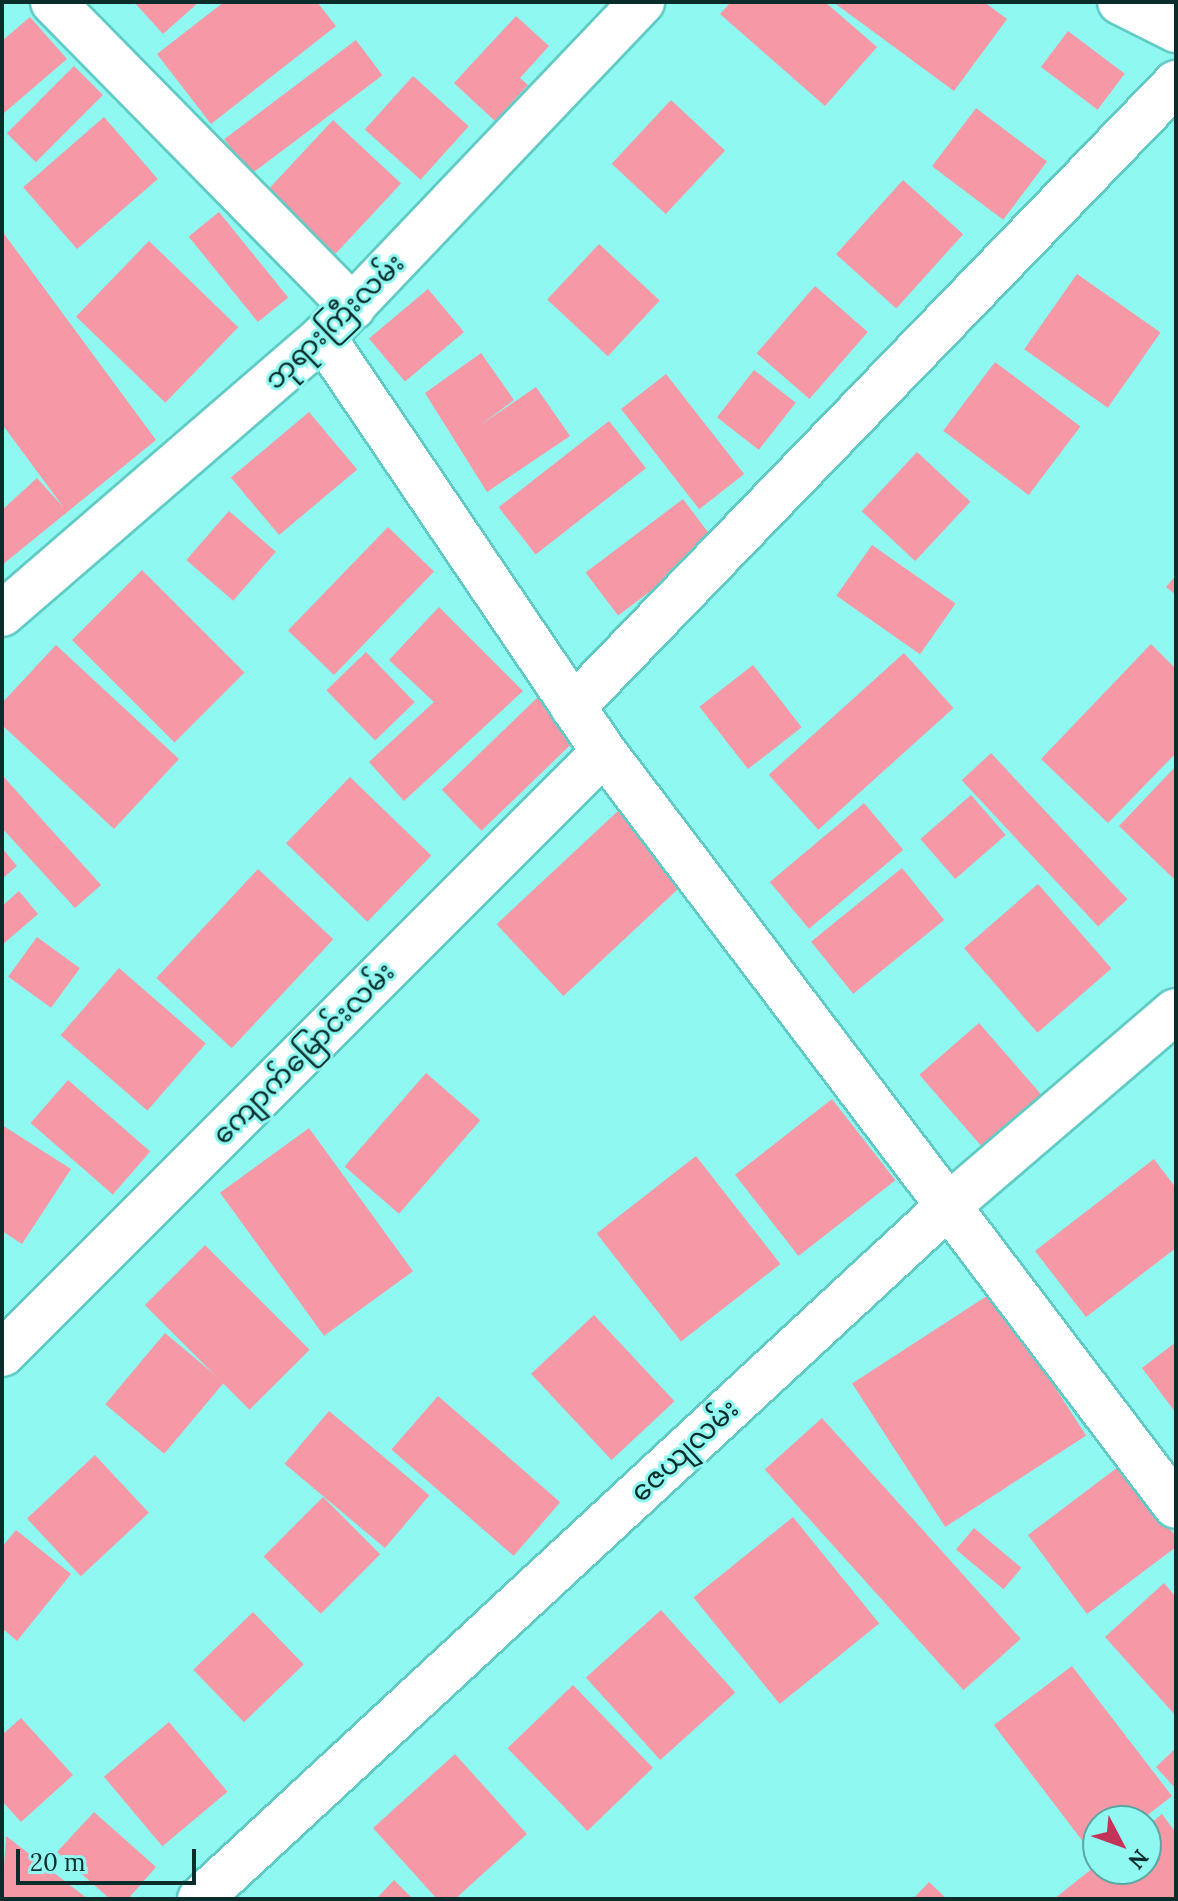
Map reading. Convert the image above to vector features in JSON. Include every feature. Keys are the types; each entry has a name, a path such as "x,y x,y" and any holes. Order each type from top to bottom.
{"street":[{"path":"53,2 338,322 573,707 604,752 1176,1506"},
{"name":"ဘုရားကြီးလမ်း","path":"2,614 338,322 642,2"},
{"path":"1120,2 1176,30"},
{"path":"573,707 1176,83"},
{"name":"ကျောက်မြောင်းလမ်း","path":"2,1354 604,752"},
{"name":"ဇေယျလမ်း","path":"200,1899 947,1207 1176,1011"}],"building":[{"path":"134,2 199,2 163,34"},
{"path":"224,2 317,2 336,26 211,124 157,54"},
{"path":"731,2 825,2 877,47 825,106 720,14"},
{"path":"833,2 984,2 1007,19 954,91"},
{"path":"516,16 549,46 520,78 528,85 495,121 454,83"},
{"path":"30,17 67,59 4,113 2,41"},
{"path":"1068,31 1125,74 1098,110 1041,67"},
{"path":"356,40 382,75 251,174 224,139"},
{"path":"74,66 103,95 36,162 7,133"},
{"path":"413,76 469,126 421,180 365,130"},
{"path":"671,100 725,150 666,214 612,164"},
{"path":"976,108 1047,162 1003,220 932,166"},
{"path":"104,117 158,179 77,249 23,187"},
{"path":"333,120 401,183 336,254 268,190"},
{"path":"903,180 963,234 896,309 836,254"},
{"path":"219,212 288,297 258,322 189,237"},
{"path":"2,231 156,440 2,565 2,510 37,478 64,508 2,424"},
{"path":"149,241 238,327 165,403 76,317"},
{"path":"599,244 660,301 608,356 547,300"},
{"path":"1077,274 1161,333 1108,408 1024,349"},
{"path":"815,286 868,332 809,399 757,353"},
{"path":"428,289 464,332 405,381 369,338"},
{"path":"481,353 514,400 479,426 536,387 570,436 487,492 425,393"},
{"path":"995,362 1080,426 1029,495 943,431"},
{"path":"754,370 796,403 759,450 717,417"},
{"path":"666,374 744,474 699,509 621,409"},
{"path":"309,412 357,469 279,535 231,478"},
{"path":"609,421 646,468 536,554 499,507"},
{"path":"917,452 970,502 915,561 862,511"},
{"path":"683,499 715,542 618,616 586,572"},
{"path":"229,511 276,552 233,601 186,560"},
{"path":"388,527 434,571 334,675 288,631"},
{"path":"872,545 956,604 920,654 836,596"},
{"path":"142,570 245,673 175,743 72,640"},
{"path":"1176,575 1176,595 1166,587"},
{"path":"439,607 523,691 404,801 369,762 434,702 389,660"},
{"path":"1151,644 1176,669 1176,753 1108,823 1041,759"},
{"path":"56,645 179,759 114,829 2,725 2,703"},
{"path":"366,652 415,702 375,741 326,690"},
{"path":"904,653 954,708 818,830 769,775"},
{"path":"753,665 802,727 748,769 699,707"},
{"path":"539,696 579,737 481,831 442,790"},
{"path":"991,753 1127,899 1098,927 962,780"},
{"path":"1176,766 1176,881 1119,826"},
{"path":"2,775 101,885 75,908 2,828"},
{"path":"350,777 431,855 367,922 286,843"},
{"path":"971,795 1006,835 955,879 920,839"},
{"path":"864,803 903,850 809,929 770,882"},
{"path":"618,811 685,883 563,996 497,924"},
{"path":"2,848 17,866 2,879"},
{"path":"902,868 944,920 853,994 811,942"},
{"path":"258,869 333,939 232,1048 156,978"},
{"path":"1038,884 1111,969 1038,1033 964,948"},
{"path":"19,891 38,914 2,945 2,906"},
{"path":"37,937 80,968 51,1008 8,977"},
{"path":"119,968 206,1043 147,1111 61,1035"},
{"path":"979,1023 1045,1098 985,1150 919,1075"},
{"path":"426,1073 480,1120 399,1214 345,1167"},
{"path":"68,1080 150,1152 113,1195 31,1123"},
{"path":"832,1099 895,1180 798,1256 735,1175"},
{"path":"2,1125 71,1169 22,1244 2,1231"},
{"path":"309,1128 413,1271 324,1336 220,1193"},
{"path":"696,1156 780,1264 681,1342 597,1234"},
{"path":"1154,1159 1176,1188 1176,1248 1086,1317 1035,1251"},
{"path":"205,1245 310,1350 250,1410 145,1305"},
{"path":"993,1292 1086,1435 945,1527 852,1383"},
{"path":"594,1315 674,1401 612,1460 531,1374"},
{"path":"165,1333 224,1382 164,1454 105,1404"},
{"path":"1176,1342 1176,1413 1142,1368"},
{"path":"438,1396 560,1502 514,1556 391,1450"},
{"path":"329,1411 429,1495 385,1548 285,1464"},
{"path":"822,1418 1021,1639 964,1690 765,1470"},
{"path":"95,1455 149,1513 81,1576 27,1518"},
{"path":"1122,1464 1176,1537 1176,1547 1087,1614 1028,1535"},
{"path":"323,1497 380,1554 321,1614 264,1556"},
{"path":"793,1517 879,1623 780,1704 694,1598"},
{"path":"974,1528 1021,1568 1003,1589 956,1549"},
{"path":"16,1530 71,1574 17,1641 2,1628 2,1547"},
{"path":"1164,1583 1176,1597 1176,1716 1105,1637"},
{"path":"661,1610 735,1692 660,1760 586,1678"},
{"path":"253,1612 304,1665 244,1722 193,1670"},
{"path":"1072,1666 1172,1796 1160,1805 1082,1805 1082,1840 994,1725"},
{"path":"573,1685 653,1768 587,1831 508,1748"},
{"path":"21,1718 73,1775 21,1822 2,1801 2,1735"},
{"path":"169,1722 227,1792 162,1846 104,1777"},
{"path":"1176,1748 1176,1789 1156,1767"},
{"path":"455,1754 527,1834 455,1899 437,1899 373,1828"},
{"path":"94,1812 156,1867 128,1899 110,1899 57,1852"},
{"path":"1162,1814 1176,1833 1176,1899 1054,1899 1082,1877 1082,1885 1162,1885"},
{"path":"6,1836 88,1899 2,1899"},
{"path":"394,1880 413,1899 376,1899"},
{"path":"929,1882 947,1899 913,1899"}]}
